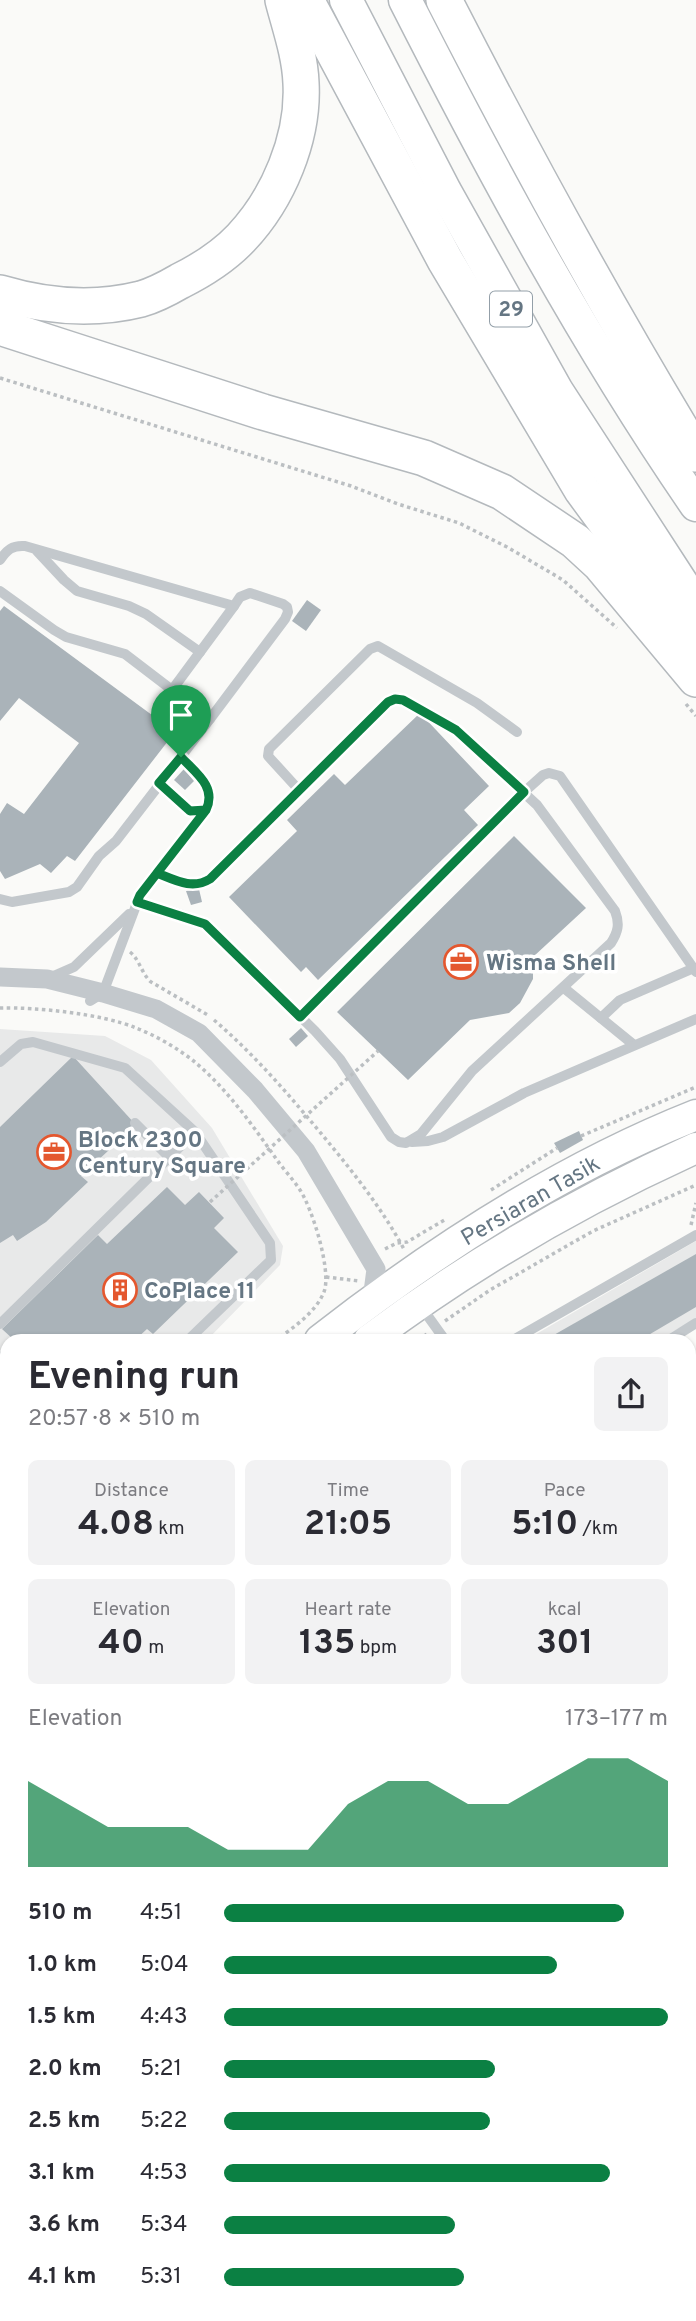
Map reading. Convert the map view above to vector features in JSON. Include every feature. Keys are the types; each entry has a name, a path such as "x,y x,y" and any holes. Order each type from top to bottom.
{"highway":[{"path":"0,293 56,306 87,307 143,298 195,274 240,239 276,187 294,139 300,109 301,83 282,0"},
{"path":"306,0 444,260 582,490 696,645"},
{"name":"29","path":"346,0 445,191 557,391 696,605"},
{"name":"29","path":"405,0 466,119 602,361 652,442 696,505"},
{"path":"444,0 497,104 640,361 696,454"},
{"path":"0,327 263,412 424,458 502,492 575,541 600,565 687,688"}],"main road":[{"name":"Persiaran Tasik","path":"326,1334 381,1282 643,1136 696,1115"},
{"name":"Persiaran Tasik","path":"384,1333 428,1316 472,1268 622,1183 696,1148"}],"street":[{"path":"0,977 47,979 97,997 193,1043 234,1069 306,1151 381,1282 428,1316"},
{"path":"0,990 40,990 97,997"},
{"path":"381,1282 384,1333"}],"lane":[{"path":"0,561 9,548 17,546 234,606"},
{"path":"37,550 64,580 78,591 129,606 146,614 200,652"},
{"path":"0,591 66,637 125,654 210,719"},
{"path":"0,899 12,902 59,895 77,887 99,856 116,841 285,619 287,607 250,593 240,597 172,690"},
{"path":"299,790 268,756 269,749 370,649 378,646 477,703 516,732"},
{"path":"157,873 186,884 204,883 388,702 395,699 403,700 456,730 537,805 615,911 619,922 617,934 564,988 472,1071 421,1134 410,1141"},
{"path":"97,997 135,907 210,803 206,784 181,757"},
{"path":"300,1017 524,792 549,773 560,776 695,970 620,1000 601,1018"},
{"path":"159,783 190,811 206,810"},
{"path":"135,907 205,924 340,1059 391,1137 399,1142 429,1141 443,1137 524,1093 696,1019"},
{"path":"47,979 74,967 135,907"},
{"path":"564,988 634,1045"},
{"path":"0,1062 21,1044 33,1042 125,1068 195,1132 270,1243 272,1252 271,1260 194,1334"},
{"path":"135,1123 169,1157"},
{"path":"0,1324 195,1132"},
{"path":"523,1334 696,1235"},
{"path":"428,1316 441,1334"},
{"path":"679,1334 696,1323"}],"path":[{"path":"0,378 351,486 398,505 459,523 563,580 618,629"},
{"path":"687,688 696,716"},
{"path":"210,1202 378,1051"},
{"path":"581,1136 696,1087"},
{"path":"484,1195 557,1148"},
{"path":"428,1316 490,1290 593,1231 696,1185"},
{"path":"401,1244 454,1213"},
{"path":"326,1277 381,1282"}],"shaded area":[{"path":"0,1029 105,1036 151,1060 212,1128 283,1246 280,1265 213,1334 0,1334"},
{"path":"696,1241 696,1318 669,1334 536,1334"}],"building":[{"path":"307,600 321,610 306,631 292,621"},
{"path":"4,606 175,732 75,861 67,856 51,873 40,864 5,879 0,871 0,814 7,803 24,814 79,743 19,698 0,721 0,611"},
{"path":"420,713 489,786 464,810 478,825 318,980 306,967 301,972 229,897 297,831 287,820 334,774 345,785"},
{"path":"184,769 194,781 185,790 174,780"},
{"name":"Wisma Shell","path":"514,836 586,908 533,957 533,979 520,1003 509,1013 470,1020 408,1080 337,1012"},
{"path":"199,889 202,902 191,905 186,891"},
{"path":"301,1028 308,1036 296,1047 289,1039"},
{"name":"Block 2300 Century Square","path":"73,1056 136,1125 81,1176 88,1182 46,1222 17,1241 13,1235 0,1243 0,1127"},
{"path":"579,1131 583,1140 560,1153 554,1143"},
{"name":"CoPlace 11","path":"167,1187 185,1205 199,1192 224,1218 214,1228 238,1252 153,1334 147,1329 142,1334 7,1334 2,1329 98,1235 107,1244"},
{"path":"696,1254 696,1307 650,1334 556,1334"}],"place":[{"name":"Wisma Shell","path":"461,962"},
{"name":"Block 2300 Century Square","path":"54,1152"},
{"name":"CoPlace 11","path":"120,1290"}],"route":[{"path":"181,757 159,783 190,811 206,810 157,873 195,885 210,879 388,702 395,699 403,700 456,730 524,792 300,1017 205,924 137,902 140,895 157,873 206,810 210,803 206,784 181,757"}]}
